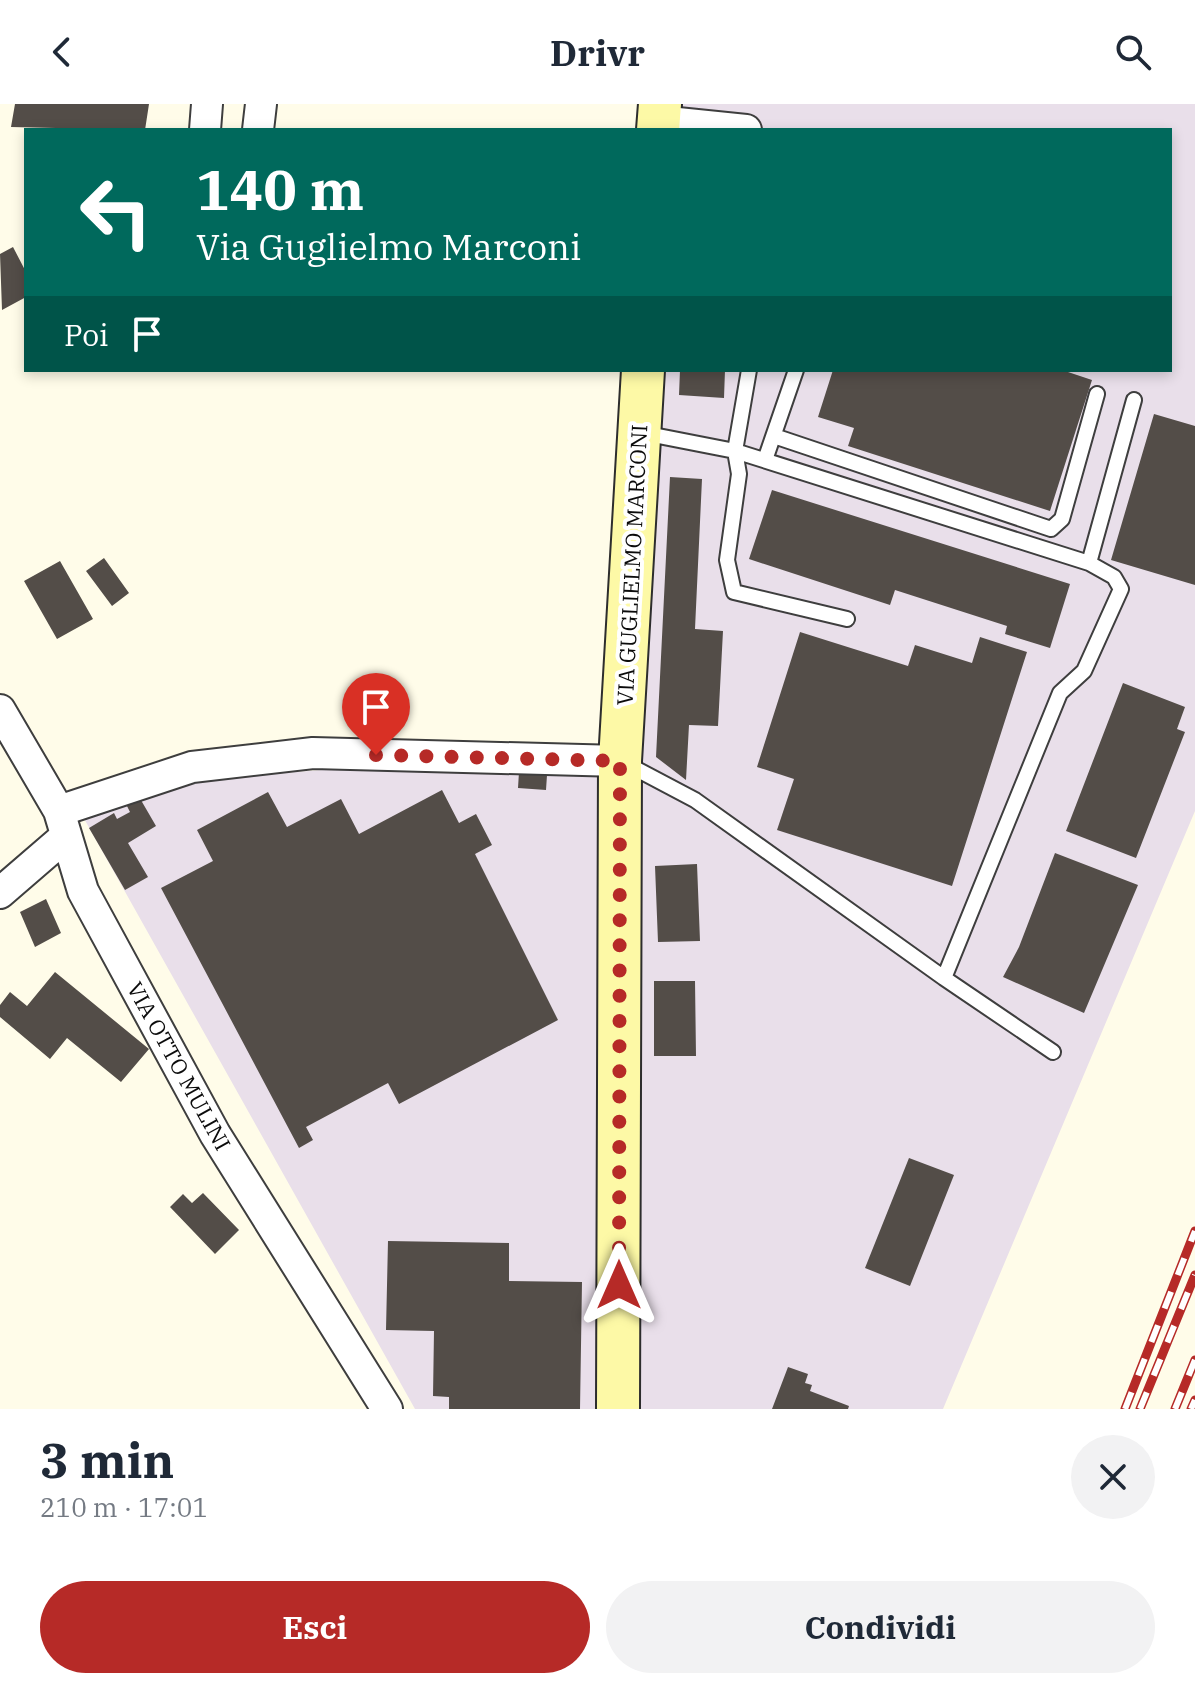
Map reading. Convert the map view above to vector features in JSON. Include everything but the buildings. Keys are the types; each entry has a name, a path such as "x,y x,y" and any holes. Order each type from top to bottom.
{"street":[{"path":"205,128 207,104"},
{"path":"258,128 261,104"},
{"path":"659,118 732,128"},
{"name":"VIA GUGLIELMO MARCONI","path":"618,1409 620,761 643,372"},
{"name":"VIA OTTO MULINI","path":"0,710 62,823 83,891 215,1134 387,1409"},
{"path":"0,893 62,823 192,767 313,753 620,761"}],"lane":[{"path":"749,372 735,451 739,474 727,560 734,592 847,619"},
{"path":"765,460 795,372"},
{"path":"774,436 1051,529 1062,519 1097,394"},
{"path":"1089,563 1134,400"},
{"path":"639,432 735,451 1089,563 1114,577 1121,589 1084,671 1060,693 944,978"},
{"path":"620,761 695,800 1053,1052"}],"shaded area":[{"path":"672,104 1195,104 1195,811 943,1409 415,1409 68,790 614,747 648,372 1172,372 1172,128 669,128"}],"railway":[{"path":"1125,1409 1195,1231"},
{"path":"1140,1409 1195,1275"},
{"path":"1175,1409 1195,1360"},
{"path":"1191,1409 1195,1400"}],"route":[{"path":"376,755 620,761 619,1285"}]}
